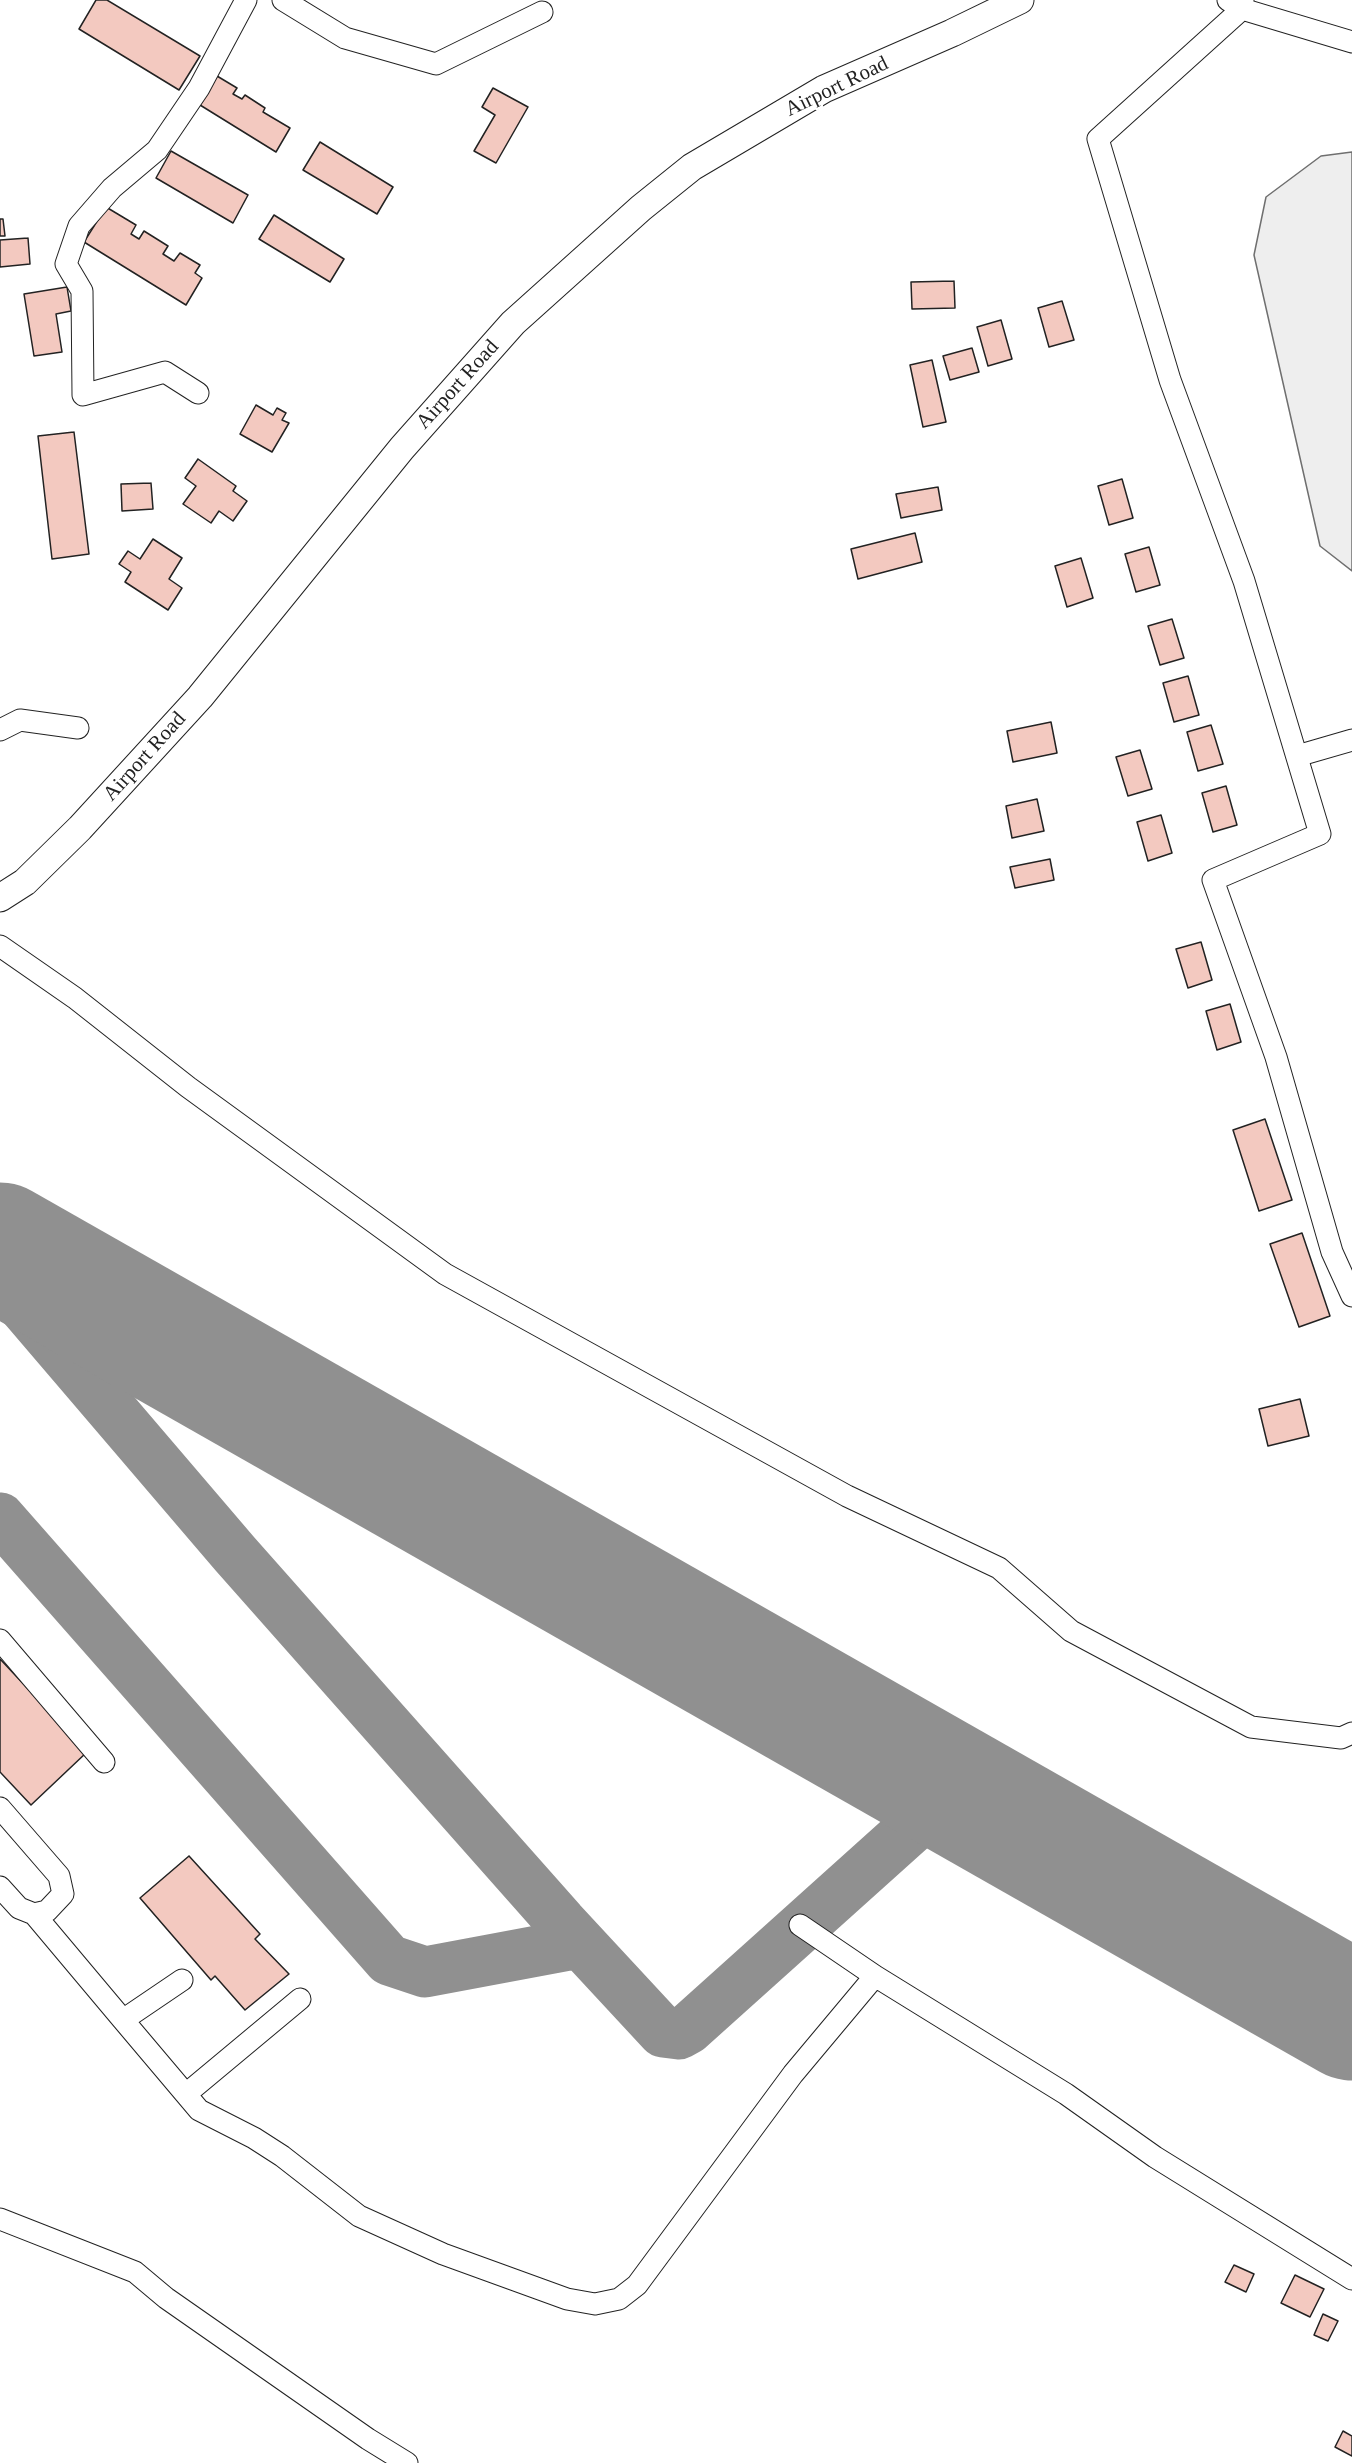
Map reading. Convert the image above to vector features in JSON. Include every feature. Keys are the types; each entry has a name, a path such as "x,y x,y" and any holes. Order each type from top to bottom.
{"main road":[{"name":"Airport Road","path":"0,898 25,882 80,828 201,697 402,448 513,323 641,208 692,167 824,89 952,33 1020,0"}],"lane":[{"path":"198,393 165,372 83,395 82,291 66,264 79,226 112,188 157,150 199,88 246,0"},
{"path":"283,0 345,38 436,64 542,12"},
{"path":"1352,42 1238,3 1098,139 1170,380 1244,581 1320,834 1213,880 1276,1057 1332,1252 1352,1296"},
{"path":"0,730 20,720 78,728"},
{"path":"1297,756 1352,740"},
{"path":"0,946 75,998 188,1087 445,1274 847,1496 999,1568 1071,1631 1251,1727 1341,1738 1352,1733"},
{"path":"0,1640 104,1762"},
{"path":"0,1808 59,1876 63,1894 47,1911 34,1914"},
{"path":"0,1887 19,1908 34,1914 200,2110 254,2138 282,2156 359,2216 443,2254 567,2299 595,2304 619,2299 637,2286 793,2074 875,1976"},
{"path":"800,1926 875,1976 1066,2094 1155,2157 1352,2279"},
{"path":"123,2020 182,1980"},
{"path":"186,2094 300,2000"},
{"path":"0,2219 135,2272 176,2304 368,2439 407,2463"}],"shaded area":[{"path":"1352,152 1352,571 1320,546 1254,255 1266,197 1321,156"}],"building":[{"path":"96,0 107,0 200,56 179,90 79,29"},
{"path":"217,76 237,88 233,94 242,99 245,95 265,108 263,112 290,128 276,152 200,105"},
{"path":"493,88 528,107 496,163 474,151 495,115 482,107"},
{"path":"320,142 393,187 377,214 303,170"},
{"path":"171,151 248,195 233,223 156,178"},
{"path":"106,207 136,225 131,234 139,239 144,231 168,246 163,254 174,261 180,253 200,265 195,273 202,278 186,305 84,242"},
{"path":"274,215 344,259 330,282 259,239"},
{"path":"0,219 3,219 5,236 0,236"},
{"path":"28,238 30,264 0,267 0,240"},
{"path":"954,281 955,308 912,309 911,282"},
{"path":"67,287 71,311 56,314 62,352 34,356 24,294"},
{"path":"1062,301 1074,340 1049,347 1038,308"},
{"path":"1001,320 1012,359 988,366 977,327"},
{"path":"972,348 979,372 950,380 943,356"},
{"path":"932,360 946,422 923,427 910,365"},
{"path":"256,405 273,415 277,408 286,413 282,420 289,423 272,452 240,434"},
{"path":"74,432 89,554 52,559 38,436"},
{"path":"198,459 236,486 233,491 247,501 233,521 219,511 211,523 183,504 196,486 185,478"},
{"path":"1122,479 1133,518 1109,525 1098,486"},
{"path":"151,483 153,509 122,511 121,484"},
{"path":"938,487 942,510 901,518 896,494"},
{"path":"915,533 922,562 858,579 851,549"},
{"path":"153,539 182,558 169,579 182,588 168,610 125,582 131,572 119,564 128,551 140,559"},
{"path":"1149,547 1160,585 1136,592 1125,554"},
{"path":"1081,558 1093,598 1067,607 1055,566"},
{"path":"1172,619 1184,658 1160,665 1148,626"},
{"path":"1188,676 1199,715 1174,722 1163,683"},
{"path":"1051,722 1057,753 1013,762 1007,731"},
{"path":"1211,725 1223,764 1198,771 1187,732"},
{"path":"1140,750 1152,789 1128,796 1116,757"},
{"path":"1226,786 1237,825 1213,832 1202,793"},
{"path":"1037,799 1044,831 1012,838 1006,806"},
{"path":"1161,815 1172,853 1148,861 1137,822"},
{"path":"1050,859 1054,880 1015,888 1010,867"},
{"path":"1201,942 1212,980 1188,988 1176,949"},
{"path":"1230,1004 1241,1042 1217,1050 1206,1011"},
{"path":"1265,1119 1292,1200 1259,1211 1233,1130"},
{"path":"1302,1233 1330,1316 1299,1327 1270,1244"},
{"path":"1300,1399 1309,1436 1268,1446 1259,1409"},
{"path":"0,1659 87,1752 31,1805 0,1772"},
{"path":"189,1856 260,1934 255,1939 289,1974 245,2010 215,1976 211,1980 140,1898"},
{"path":"1234,2265 1254,2274 1246,2292 1225,2282"},
{"path":"1295,2275 1324,2289 1310,2317 1281,2303"},
{"path":"1323,2314 1338,2321 1328,2341 1314,2335"},
{"path":"1343,2431 1352,2436 1352,2456 1335,2447"}],"taxiway":[{"path":"0,1279 235,1554 561,1922 663,2032 679,2034 688,2029 954,1790"},
{"path":"0,1518 389,1960 425,1972 580,1943"}],"runway":[{"path":"0,1247 1352,2016"}]}
